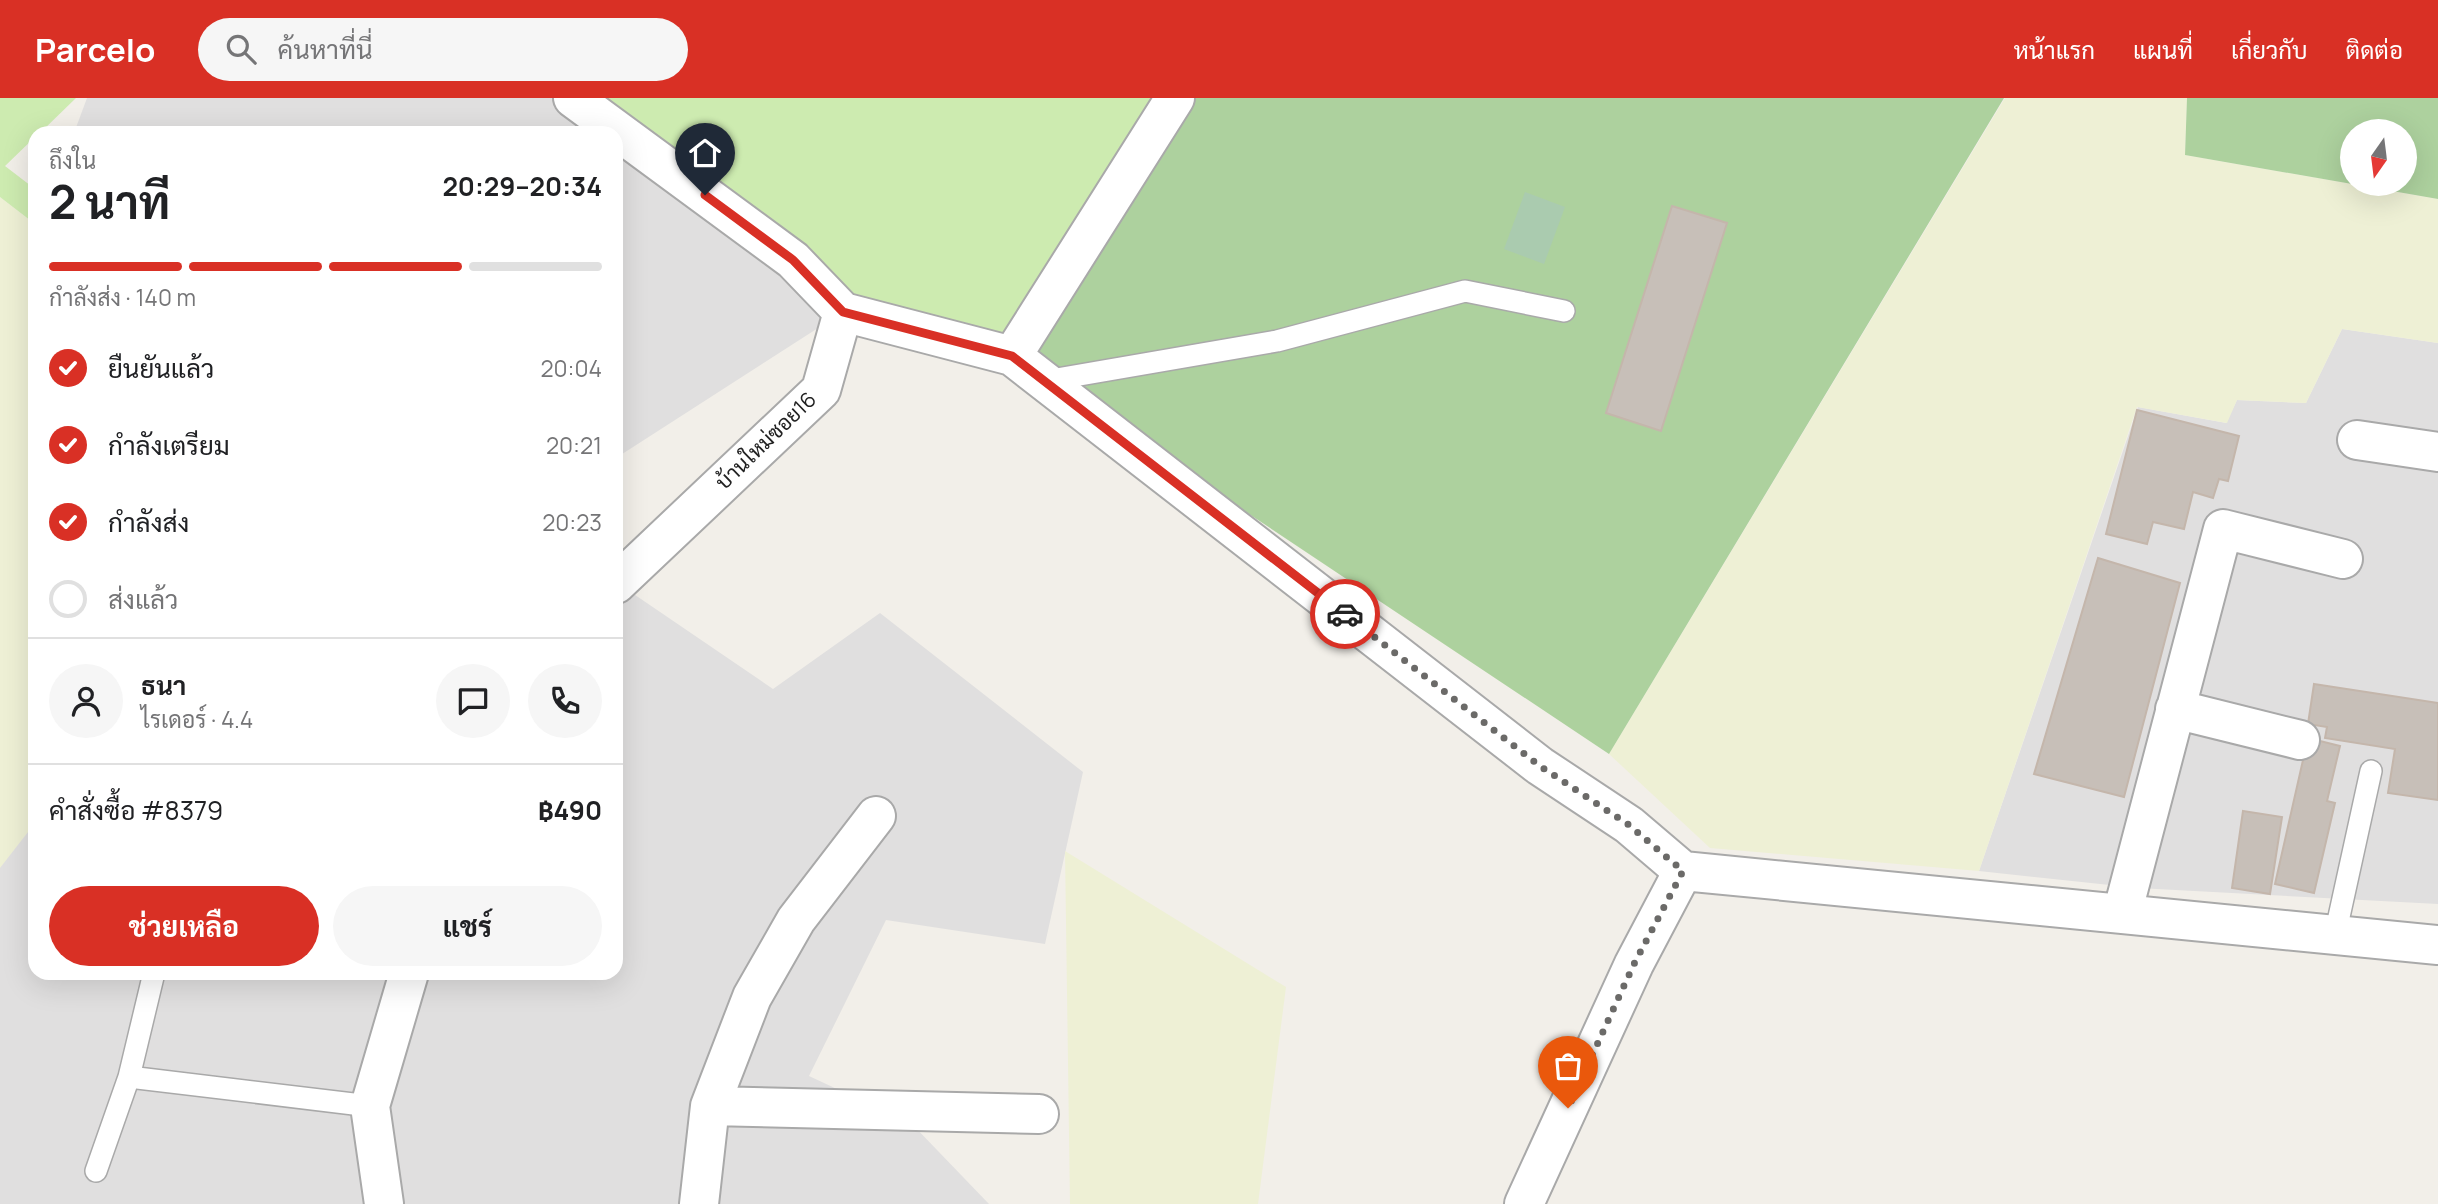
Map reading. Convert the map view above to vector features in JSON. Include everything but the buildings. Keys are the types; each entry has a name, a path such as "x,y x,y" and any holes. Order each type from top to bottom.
{"street":[{"path":"573,98 611,126"},
{"path":"1012,356 1175,98"},
{"path":"623,135 793,260 843,312 1012,356 1540,766 1629,825 1683,871 2438,945"},
{"name":"บ้านใหม่ซอย16","path":"623,577 821,390 843,312"},
{"path":"2357,440 2438,452"},
{"path":"2122,914 2223,529 2343,559"},
{"path":"2175,709 2300,740"},
{"path":"699,1204 710,1106 752,997 796,920 876,816"},
{"path":"1524,1204 1634,964 1683,871"},
{"path":"384,1204 370,1105 407,980"},
{"path":"710,1106 1039,1114"}],"lane":[{"path":"1045,381 1277,341 1465,291 1564,311"},
{"path":"2335,935 2371,771"},
{"path":"96,1171 129,1077 152,980"},
{"path":"129,1077 370,1105"}],"shaded area":[{"path":"87,98 1147,98 843,312 623,453 623,126 77,126"},
{"path":"2342,329 2438,343 2438,904 2138,888 1979,871 2138,407 2226,423 2237,400 2306,403"},
{"path":"623,587 773,689 880,613 1083,772 1045,944 886,920 809,1076 912,1124 989,1204 0,1204 0,795 28,758 28,980 623,980"}],"green space":[{"path":"0,98 76,98 47,126 28,126 28,144 5,166 28,184 28,219 0,197"},
{"path":"573,98 1175,98 1012,356 843,312 623,138 623,126 608,126"},
{"path":"1170,98 2004,98 1609,754 1012,356"},
{"path":"2005,98 2187,98 2185,155 2340,182 2340,196 2417,195 2438,199 2438,343 2342,329 2306,403 2237,400 2227,423 2137,407 1979,871 1710,848 1609,754"},
{"path":"2187,98 2438,98 2438,199 2417,195 2417,119 2340,119 2340,182 2185,155"},
{"path":"1525,192 1565,207 1544,264 1504,249"},
{"path":"0,197 28,219 28,832 0,868"},
{"path":"1065,851 1286,987 1258,1204 1070,1204"}],"way so far":[{"path":"1345,614 1540,766 1629,825 1683,871 1634,964 1568,1108"}],"route":[{"path":"705,195 793,260 843,312 1012,356 1345,614"}]}
